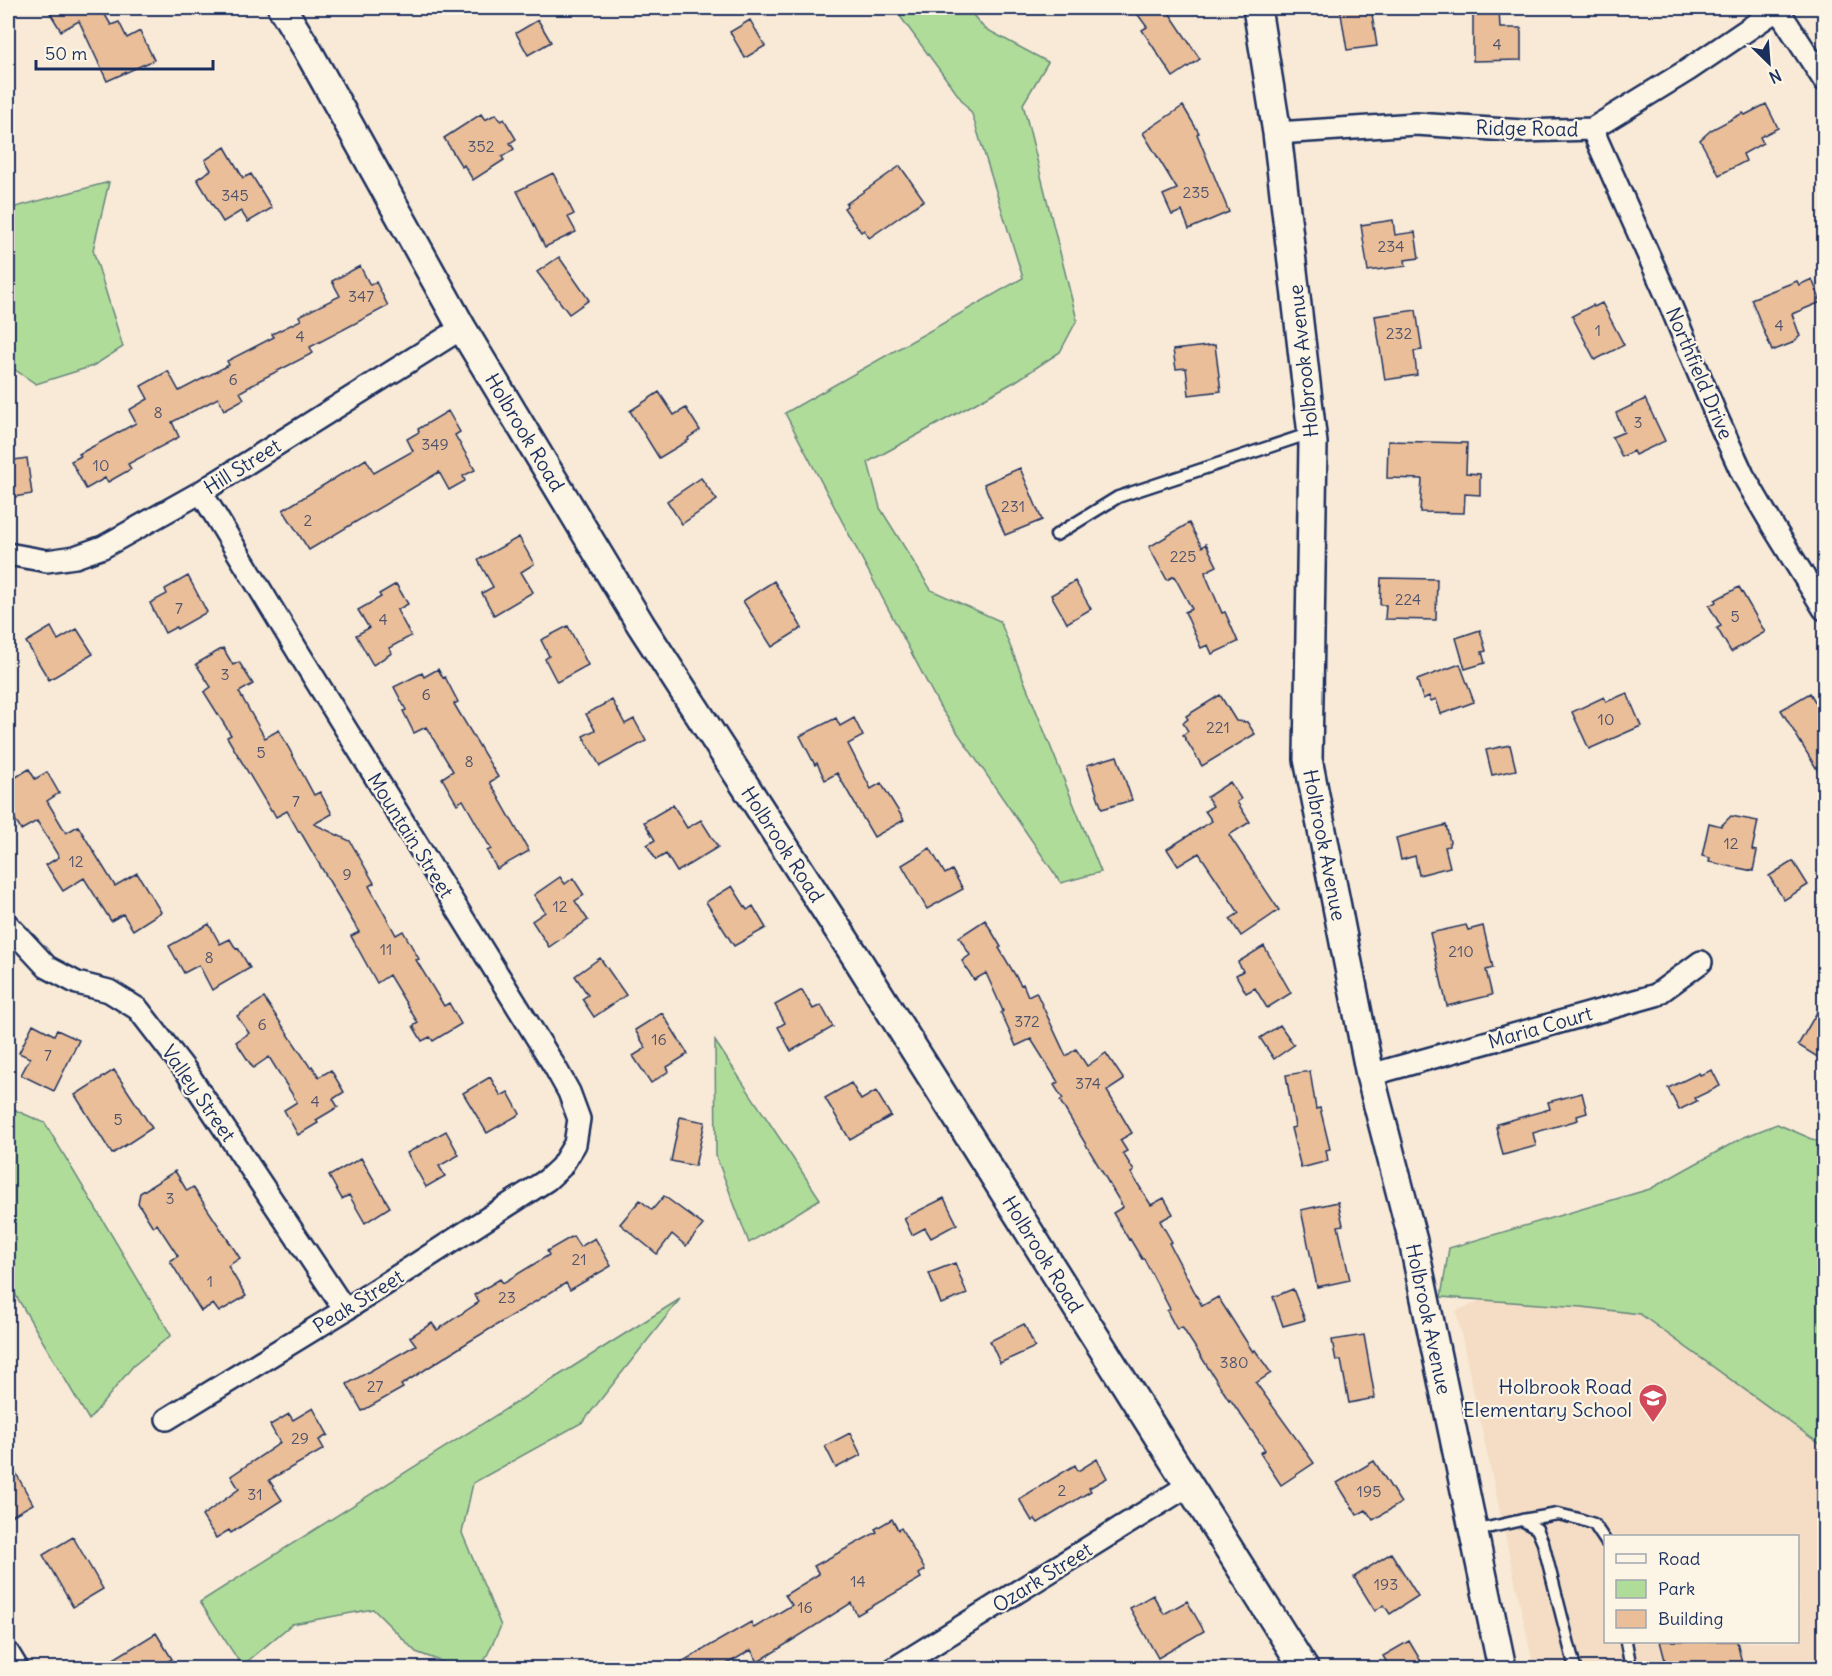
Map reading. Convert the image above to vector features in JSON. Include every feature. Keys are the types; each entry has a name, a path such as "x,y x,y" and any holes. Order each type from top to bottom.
{"street":[{"name":"Holbrook Road","path":"282,8 328,86 462,328 641,625 856,957 1304,1668"},
{"name":"Holbrook Avenue","path":"1257,8 1277,133 1311,433 1308,759 1370,1075 1413,1241 1502,1668"},
{"name":"Ridge Road","path":"1277,133 1416,124 1522,131 1592,129 1689,70 1778,8"},
{"path":"1778,8 1824,80"},
{"name":"Northfield Drive","path":"1592,129 1743,475 1824,609"},
{"name":"Hill Street","path":"8,554 47,561 75,558 103,547 201,492 462,328"},
{"name":"Mountain Street","path":"201,492 569,1092 579,1119 575,1144 561,1167 547,1180"},
{"name":"Valley Street","path":"8,926 47,967 77,983 109,991 138,1009 186,1071 345,1310"},
{"name":"Maria Court","path":"1370,1075 1656,995 1701,962"},
{"name":"Peak Street","path":"167,1419 345,1310 547,1180"},
{"name":"Ozark Street","path":"895,1668 1189,1485"},
{"path":"8,1653 17,1668"}],"lane":[{"path":"1056,536 1118,497 1311,433"},
{"path":"1474,1531 1557,1514 1594,1524 1604,1540"},
{"path":"1522,1520 1537,1529 1543,1543 1575,1668"},
{"path":"1626,1643 1631,1668"}],"shaded area":[{"name":"Holbrook Road Elementary School","path":"1824,1155 1824,1668 1534,1668 1456,1311"}],"green space":[{"path":"894,8 967,8 984,28 1048,62 1023,104 1077,320 1060,352 1016,381 868,462 880,508 931,590 1000,621 1101,872 1061,883 940,707 785,413 1023,278 972,114"},
{"path":"109,182 93,250 123,347 93,366 36,384 8,365 8,209"},
{"path":"715,1041 820,1199 749,1243 716,1156"},
{"path":"8,1107 45,1123 171,1335 133,1366 89,1420 8,1282"},
{"path":"1777,1124 1824,1144 1824,1447 1640,1314 1582,1307 1441,1297 1449,1248 1650,1189 1742,1138"},
{"path":"680,1299 583,1422 473,1483 462,1533 501,1626 481,1668 459,1668 416,1652 373,1609 292,1624 242,1666 200,1602"}],"building":[{"path":"47,8 101,8 111,25 119,22 127,38 140,31 154,60 107,81 79,21 61,31"},
{"path":"1133,8 1166,8 1200,59 1173,77 1142,30 1147,27"},
{"path":"1340,8 1371,8 1377,46 1347,50"},
{"path":"1499,9 1500,28 1521,28 1521,60 1473,61 1473,10"},
{"path":"538,20 551,42 528,55 516,33"},
{"path":"750,20 765,46 745,58 730,32"},
{"path":"1766,104 1778,128 1760,137 1763,143 1743,154 1746,161 1719,175 1700,140 1711,130"},
{"path":"1183,106 1199,133 1197,134 1229,212 1189,229 1182,211 1172,215 1163,195 1177,189 1143,133"},
{"path":"481,114 485,120 496,114 501,121 504,119 516,139 510,143 514,149 502,157 504,160 473,180 444,138"},
{"path":"225,147 243,178 251,174 272,208 248,222 241,211 223,222 197,179 211,170 205,160"},
{"path":"900,166 924,200 869,238 864,230 861,232 844,208 846,204"},
{"path":"553,173 574,214 568,217 576,232 545,247 517,191"},
{"path":"1393,220 1395,235 1415,232 1419,258 1405,260 1406,266 1368,271 1361,225"},
{"path":"559,257 589,300 569,314 537,272"},
{"path":"360,266 370,285 376,282 388,306 310,347 313,353 240,392 244,399 224,410 218,398 172,422 179,437 128,464 131,469 108,482 105,478 86,489 71,461 81,456 79,454 136,423 129,410 148,399 141,386 168,371 179,391 229,365 227,361 274,337 272,334 301,320 299,316 340,296 332,281"},
{"path":"1812,279 1821,302 1792,314 1800,336 1792,343 1772,351 1751,299 1797,281 1799,285"},
{"path":"1602,303 1624,345 1595,360 1572,316"},
{"path":"1416,310 1422,350 1414,351 1417,375 1385,380 1375,316"},
{"path":"1215,345 1221,391 1189,395 1186,368 1176,369 1173,350"},
{"path":"659,392 674,415 686,408 700,430 688,438 689,440 659,458 630,411"},
{"path":"1645,399 1665,441 1635,455 1633,451 1622,457 1612,437 1624,432 1616,413"},
{"path":"448,411 460,432 455,435 475,470 463,476 465,481 449,490 439,472 309,550 283,510 366,459 374,473 413,451 407,439 419,432 418,429"},
{"path":"1388,441 1467,443 1466,473 1480,474 1480,495 1465,494 1464,513 1420,512 1422,479 1387,478"},
{"path":"27,458 32,494 8,498 8,461"},
{"path":"1020,468 1042,520 1005,535 984,484"},
{"path":"701,478 717,500 682,524 667,501"},
{"path":"1189,523 1202,547 1206,544 1217,566 1205,572 1206,576 1238,642 1212,654 1208,645 1201,648 1185,612 1192,609 1174,576 1167,580 1149,547"},
{"path":"519,537 534,564 521,572 533,592 494,615 482,593 493,587 478,560"},
{"path":"188,576 207,612 165,633 150,603 167,594 165,589"},
{"path":"1381,578 1437,579 1436,620 1385,619 1386,605 1380,605"},
{"path":"774,581 802,628 772,647 743,601"},
{"path":"1075,581 1091,609 1067,623 1051,595"},
{"path":"396,584 408,604 397,610 411,636 389,648 392,653 373,665 356,635 369,628 358,610 381,597 379,594"},
{"path":"1739,587 1765,632 1731,652 1717,628 1721,626 1709,606 1716,602 1715,600"},
{"path":"568,626 588,665 557,682 545,659 549,656 541,640"},
{"path":"51,627 58,640 77,629 93,654 49,680 26,642"},
{"path":"1480,630 1486,651 1482,652 1485,663 1465,669 1456,638"},
{"path":"223,648 233,665 239,662 253,684 239,692 265,738 279,730 314,795 320,792 332,814 314,824 350,841 374,883 369,886 396,935 403,931 419,959 416,960 444,1006 449,1003 461,1024 433,1041 430,1037 422,1041 413,1026 418,1023 389,975 377,983 351,936 359,932 300,831 287,811 276,817 271,811 227,737 231,735 204,692 211,687 196,664"},
{"path":"1460,664 1474,702 1441,714 1436,699 1431,701 1429,696 1423,699 1417,680"},
{"path":"438,669 443,678 445,677 458,702 454,704 498,777 490,782 529,851 497,869 487,851 491,849 463,800 457,804 442,778 453,771 426,727 414,733 403,711 406,710 394,687 422,673 424,677"},
{"path":"1627,693 1641,726 1589,749 1572,712 1604,697 1606,702"},
{"path":"1810,693 1824,717 1824,781 1781,710"},
{"path":"1220,695 1236,721 1247,722 1255,734 1202,766 1183,735 1188,731 1183,723 1188,719 1186,716"},
{"path":"612,700 625,724 634,719 646,741 600,766 583,736 595,730 586,714"},
{"path":"836,718 840,726 854,718 863,736 848,744 871,789 881,783 904,820 874,837 837,773 825,780 800,736"},
{"path":"1510,745 1516,770 1492,775 1486,750"},
{"path":"1117,756 1132,800 1102,809 1087,765"},
{"path":"29,769 35,779 47,772 59,793 47,801 66,833 78,826 115,886 137,873 161,912 133,930 123,914 111,921 84,878 63,891 46,865 59,857 37,821 21,830 8,808 8,782"},
{"path":"1230,782 1241,799 1237,802 1250,822 1229,835 1279,910 1241,936 1230,919 1239,913 1199,853 1178,866 1167,849 1212,821 1205,811 1213,806 1207,797"},
{"path":"673,805 687,828 701,820 718,847 677,872 666,854 656,860 647,845 655,840 644,822"},
{"path":"1731,816 1758,821 1752,850 1757,851 1753,871 1709,862 1710,858 1702,856 1709,823 1721,826"},
{"path":"1446,825 1450,842 1449,846 1445,847 1450,867 1419,875 1415,856 1401,860 1396,838"},
{"path":"930,848 945,874 952,870 963,889 927,909 902,865"},
{"path":"1793,861 1808,885 1784,900 1769,876"},
{"path":"560,877 565,884 573,878 584,895 575,901 588,920 549,947 532,921 545,912 534,895"},
{"path":"732,886 747,910 753,906 766,928 734,946 706,902"},
{"path":"985,920 1028,996 1036,992 1066,1056 1076,1049 1087,1066 1106,1053 1124,1080 1107,1091 1132,1133 1120,1140 1127,1151 1123,1153 1134,1171 1131,1173 1151,1205 1164,1198 1173,1214 1160,1221 1202,1306 1218,1297 1253,1352 1255,1350 1271,1373 1256,1383 1314,1463 1281,1485 1260,1453 1265,1450 1229,1400 1182,1327 1177,1330 1167,1311 1170,1309 1144,1259 1129,1240 1113,1213 1123,1207 1060,1101 1063,1099 1054,1085 1058,1082 1031,1039 1016,1046 986,973 974,980 962,961 970,955 959,937"},
{"path":"209,924 220,944 230,939 250,968 212,990 199,965 184,973 169,946"},
{"path":"1466,925 1468,930 1483,926 1493,968 1486,970 1492,995 1447,1006 1430,933"},
{"path":"1264,946 1291,993 1267,1008 1255,988 1246,993 1236,975 1243,971 1238,962"},
{"path":"600,958 626,995 594,1017 582,999 588,995 575,976"},
{"path":"802,990 813,1009 821,1005 833,1027 791,1051 778,1027 785,1023 775,1005"},
{"path":"264,998 310,1067 312,1066 319,1077 331,1070 344,1092 333,1099 338,1107 316,1120 318,1123 298,1135 284,1110 297,1102 269,1057 253,1068 236,1042 249,1033 237,1016"},
{"path":"1824,1000 1824,1061 1798,1045"},
{"path":"662,1013 688,1054 667,1067 669,1071 651,1083 633,1056 646,1048 635,1030"},
{"path":"33,1024 54,1035 57,1030 79,1040 54,1091 21,1075 30,1058 19,1053"},
{"path":"1280,1025 1294,1045 1274,1059 1260,1038"},
{"path":"114,1070 152,1128 112,1154 75,1095"},
{"path":"1712,1070 1720,1086 1695,1098 1697,1101 1679,1110 1668,1088 1699,1073 1700,1075"},
{"path":"1310,1071 1316,1109 1320,1108 1330,1149 1326,1150 1328,1161 1301,1168 1291,1128 1295,1127 1286,1075"},
{"path":"490,1077 501,1096 508,1092 520,1114 487,1133 463,1093"},
{"path":"851,1083 861,1100 876,1091 891,1116 850,1140 825,1098"},
{"path":"1582,1093 1587,1113 1577,1116 1578,1120 1533,1133 1536,1146 1503,1155 1497,1124 1550,1109 1548,1102"},
{"path":"680,1117 705,1122 695,1166 671,1161"},
{"path":"446,1131 459,1155 439,1166 445,1176 426,1187 407,1153"},
{"path":"361,1158 390,1207 365,1223 349,1195 342,1199 329,1176"},
{"path":"175,1171 187,1191 193,1187 240,1258 228,1266 246,1296 219,1312 213,1304 201,1311 170,1261 178,1256 157,1224 153,1227 138,1203 140,1193"},
{"path":"664,1196 703,1225 686,1246 672,1234 657,1254 620,1224 640,1200 652,1210"},
{"path":"944,1198 957,1224 931,1238 925,1228 912,1235 904,1218"},
{"path":"1338,1202 1343,1225 1338,1226 1350,1280 1317,1287 1301,1210"},
{"path":"573,1236 580,1247 595,1238 611,1266 570,1290 566,1283 401,1385 403,1388 362,1411 347,1384 416,1345 410,1337 432,1323 437,1330 479,1302 474,1295 500,1279 503,1283 549,1255 547,1251"},
{"path":"955,1263 967,1294 941,1304 929,1273"},
{"path":"1293,1289 1305,1320 1283,1326 1273,1297"},
{"path":"1024,1324 1035,1347 1000,1363 990,1341"},
{"path":"1364,1335 1375,1398 1349,1403 1341,1360 1336,1361 1332,1340"},
{"path":"313,1408 328,1435 319,1440 324,1449 269,1480 282,1500 231,1533 229,1530 216,1538 202,1516 239,1489 231,1476 280,1443 270,1425 289,1414 293,1420"},
{"path":"850,1433 861,1455 836,1468 825,1446"},
{"path":"8,1459 33,1504 8,1518"},
{"path":"1097,1459 1107,1478 1089,1488 1091,1491 1038,1523 1035,1519 1032,1521 1019,1499 1075,1465 1078,1471"},
{"path":"1374,1461 1401,1503 1373,1520 1366,1510 1357,1515 1337,1483"},
{"path":"892,1519 898,1530 901,1528 925,1570 919,1574 921,1578 857,1615 851,1603 758,1662 751,1650 720,1668 671,1668 751,1622 754,1628 792,1605 785,1595 819,1574 814,1566 877,1532 875,1529"},
{"path":"73,1537 103,1589 73,1607 43,1555"},
{"path":"1391,1553 1418,1596 1390,1614 1384,1605 1375,1611 1354,1577"},
{"path":"1153,1595 1164,1614 1187,1601 1204,1631 1158,1658 1130,1608"},
{"path":"156,1633 172,1659 156,1668 99,1668"},
{"path":"1409,1641 1425,1668 1390,1668 1383,1656"},
{"path":"1661,1643 1737,1643 1743,1668 1667,1668"}],"place":[{"name":"Holbrook Road Elementary School","path":"1653,1424"}]}
